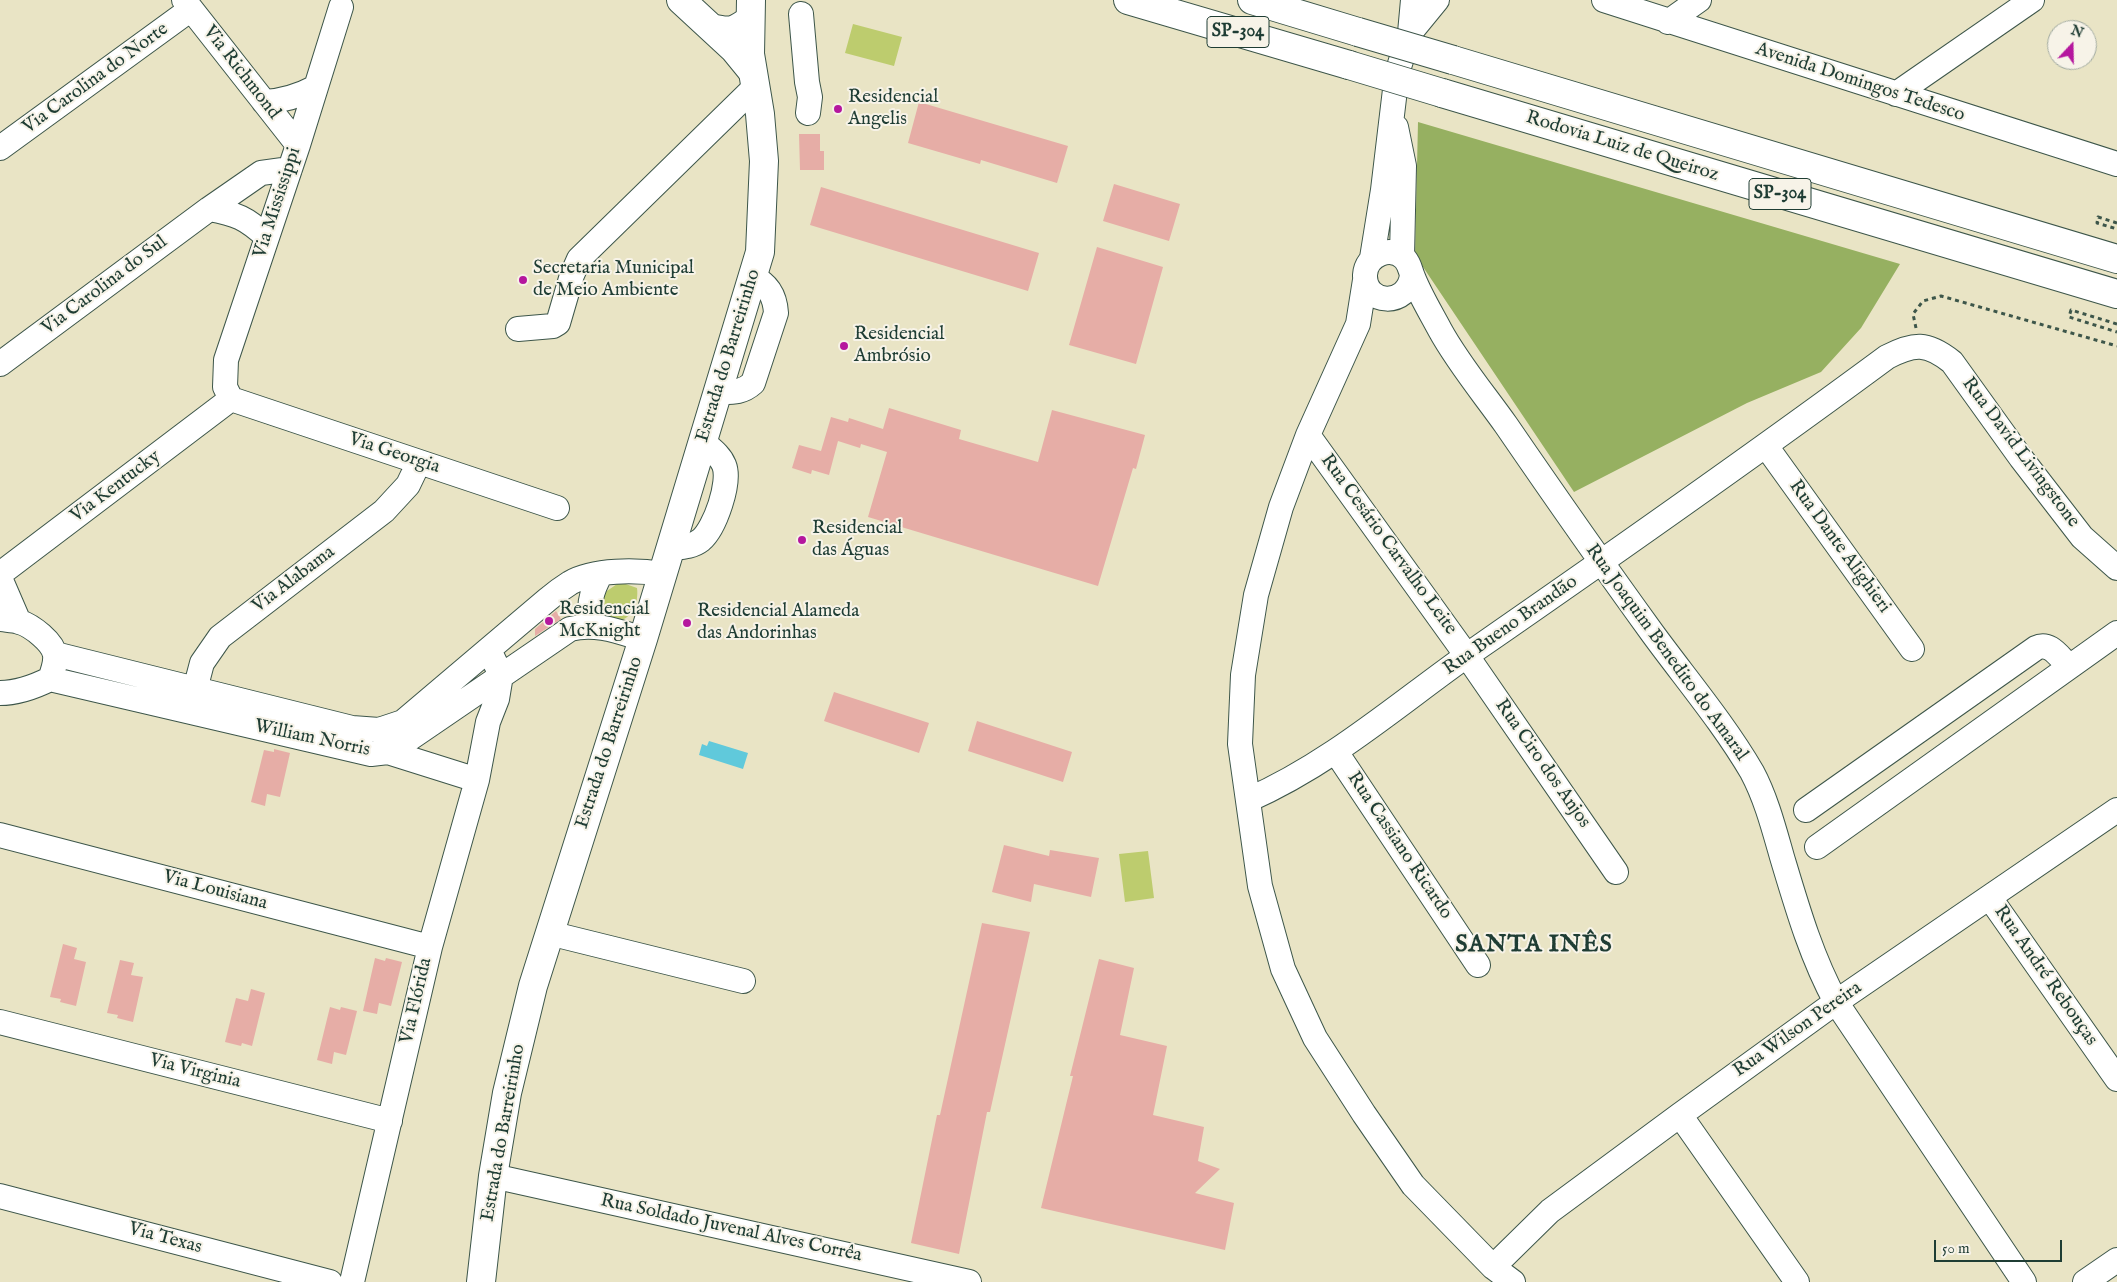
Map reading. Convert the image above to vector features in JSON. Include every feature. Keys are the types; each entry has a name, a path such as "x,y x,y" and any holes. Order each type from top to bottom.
{"main road":[{"path":"681,0 734,49 754,79"},
{"name":"Rodovia Luiz de Queiroz","path":"1128,0 2117,294"},
{"name":"Rodovia Luiz de Queiroz","path":"1252,0 2117,258"},
{"path":"712,28 726,32 736,30 749,7"},
{"name":"Estrada do Barreirinho","path":"481,1282 493,1176 507,1093 533,986 644,639 760,252 764,161 760,114 754,79 749,7"}],"street":[{"path":"1413,0 1410,33 1397,74 1383,190 1372,258 1365,272 1358,324 1308,435 1281,507 1256,595 1243,675 1240,744 1260,886 1283,969 1315,1038 1413,1185 1493,1267 1513,1282"},
{"path":"1410,33 1437,0"},
{"name":"Avenida Domingos Tedesco","path":"1604,0 2117,164"},
{"path":"1668,22 1698,0"},
{"path":"1896,94 2032,0"},
{"name":"Via Richmond","path":"188,5 298,145"},
{"name":"Via Carolina do Norte","path":"0,148 188,5"},
{"name":"Via Mississippi","path":"231,399 225,386 226,360 298,145 341,7"},
{"path":"801,14 810,97 808,113"},
{"path":"518,329 553,326 558,323 572,275 579,259 754,79"},
{"path":"264,102 282,101 299,96 316,87"},
{"path":"1358,324 1408,289 1404,166 1393,116"},
{"name":"Via Carolina do Sul","path":"0,364 209,209 261,173 290,169"},
{"path":"209,209 236,214 254,225 267,237"},
{"path":"1372,258 1386,252 1407,265"},
{"name":"Rua Joaquim Benedito do Amaral","path":"1407,265 1441,332 1602,563 1753,774 1768,810 1806,937 1820,972 1836,1002 2024,1282"},
{"path":"1365,280 1374,294 1392,299"},
{"name":"Rua Joaquim Benedito do Amaral","path":"1392,299 1441,332"},
{"name":"Rua Bueno Brandão","path":"1248,800 1278,787 1336,752 1467,656 1766,446 1887,357 1904,348 1919,346"},
{"name":"Rua David Livingstone","path":"1919,346 1937,350 1952,362 2021,458 2082,537 2117,568"},
{"name":"Via Georgia","path":"231,399 557,508"},
{"name":"Via Kentucky","path":"0,574 231,399"},
{"name":"Rua Cesário Carvalho Leite","path":"1308,435 1467,656"},
{"name":"Rua Dante Alighieri","path":"1766,446 1912,649"},
{"name":"Via Alabama","path":"192,700 202,663 220,637 384,512 408,485 419,462"},
{"name":"William Norris","path":"50,679 192,700 352,728 379,730 403,722 547,600 572,582 601,574 638,571 667,561"},
{"path":"601,574 590,596 589,615 581,628 612,630 644,639"},
{"path":"0,578 9,620 27,625 50,644 55,654 54,668 50,679 15,693 0,693"},
{"name":"William Norris","path":"55,654 192,700 371,754 388,752 500,675 581,628"},
{"path":"1817,847 2117,633"},
{"path":"1806,810 2036,648 2042,645 2049,646 2070,666"},
{"path":"489,650 500,675"},
{"name":"Rua Ciro dos Anjos","path":"1467,656 1616,872"},
{"path":"459,675 473,694 488,722"},
{"name":"Via Flórida","path":"352,1282 430,947 477,780 488,722 497,699 500,675"},
{"path":"388,752 477,780"},
{"name":"Rua Cassiano Ricardo","path":"1336,752 1478,965"},
{"name":"Rua Wilson Pereira","path":"1493,1267 1550,1211 1680,1115 1836,1002 2117,810"},
{"name":"Via Louisiana","path":"0,836 430,947"},
{"name":"Rua André Rebouças","path":"1990,898 2117,1079"},
{"path":"549,933 743,981"},
{"name":"Via Virginia","path":"0,1022 390,1121"},
{"path":"1680,1115 1797,1282"},
{"name":"Rua Soldado Juvenal Alves Corrêa","path":"493,1176 895,1274 969,1282"},
{"name":"Via Texas","path":"0,1196 330,1282"},
{"path":"2085,1282 2117,1260"}],"path":[{"path":"2117,223 2098,217 2097,222 2117,229"},
{"path":"1919,346 1913,314 1923,301 1941,296 2117,346"},
{"path":"2117,324 2071,310 2069,317 2117,332"}],"green space":[{"path":"853,24 902,37 894,66 845,53"},
{"path":"1418,122 1900,264 1861,328 1821,372 1747,403 1574,492 1415,255"},
{"path":"620,582 637,588 637,599 630,615 615,621 599,616 604,593"},
{"path":"1148,851 1154,898 1125,902 1119,854"}],"water":[{"path":"709,741 748,753 743,769 699,755 702,744 707,746"}],"building":[{"path":"919,102 1068,146 1057,183 981,160 980,164 908,143"},
{"path":"799,134 820,134 820,151 824,151 824,170 800,170"},
{"path":"1114,184 1180,204 1169,241 1103,221"},
{"path":"821,187 1039,253 1028,291 810,225"},
{"path":"1097,247 1163,267 1136,364 1069,345"},
{"path":"889,408 961,430 959,439 1038,462 1052,410 1145,435 1136,469 1133,468 1098,586 868,517 887,452 861,444 860,448 838,441 829,475 812,470 811,474 792,468 799,445 821,451 831,417 848,422 849,418 883,429"},
{"name":"Residencial McKnight","path":"556,611 561,619 535,636 535,629"},
{"path":"834,692 929,723 919,753 824,721"},
{"path":"977,721 1072,752 1063,782 968,751"},
{"path":"274,749 290,753 280,797 267,794 265,806 251,802 264,750 274,752"},
{"path":"1004,845 1049,856 1050,850 1099,858 1091,897 1034,884 1031,902 992,892"},
{"path":"982,923 1030,932 990,1112 987,1112 959,1254 911,1243 937,1115 940,1115"},
{"path":"63,944 77,948 74,959 86,962 76,1006 60,1002 61,999 50,997"},
{"path":"375,958 385,961 386,958 402,962 391,1006 379,1003 377,1014 363,1011"},
{"path":"1099,959 1134,968 1120,1035 1167,1046 1153,1115 1204,1127 1198,1161 1220,1169 1195,1193 1234,1203 1225,1250 1041,1208 1073,1076 1070,1076"},
{"path":"120,960 134,963 131,975 143,977 133,1022 117,1018 118,1015 107,1013"},
{"path":"251,989 265,993 252,1046 242,1043 241,1046 225,1042 236,998 248,1001"},
{"path":"330,1007 340,1010 341,1007 357,1011 346,1055 334,1052 332,1064 317,1060"}],"place":[{"name":"Residencial Angelis","path":"838,109"},
{"name":"Secretaria Municipal de Meio Ambiente","path":"523,280"},
{"name":"Residencial Ambrósio","path":"844,346"},
{"name":"Residencial das Águas","path":"802,540"},
{"name":"Residencial McKnight","path":"549,621"},
{"name":"Residencial Alameda das Andorinhas","path":"687,623"}],"district":[{"name":"SANTA INÊS","path":"1534,946"}]}
